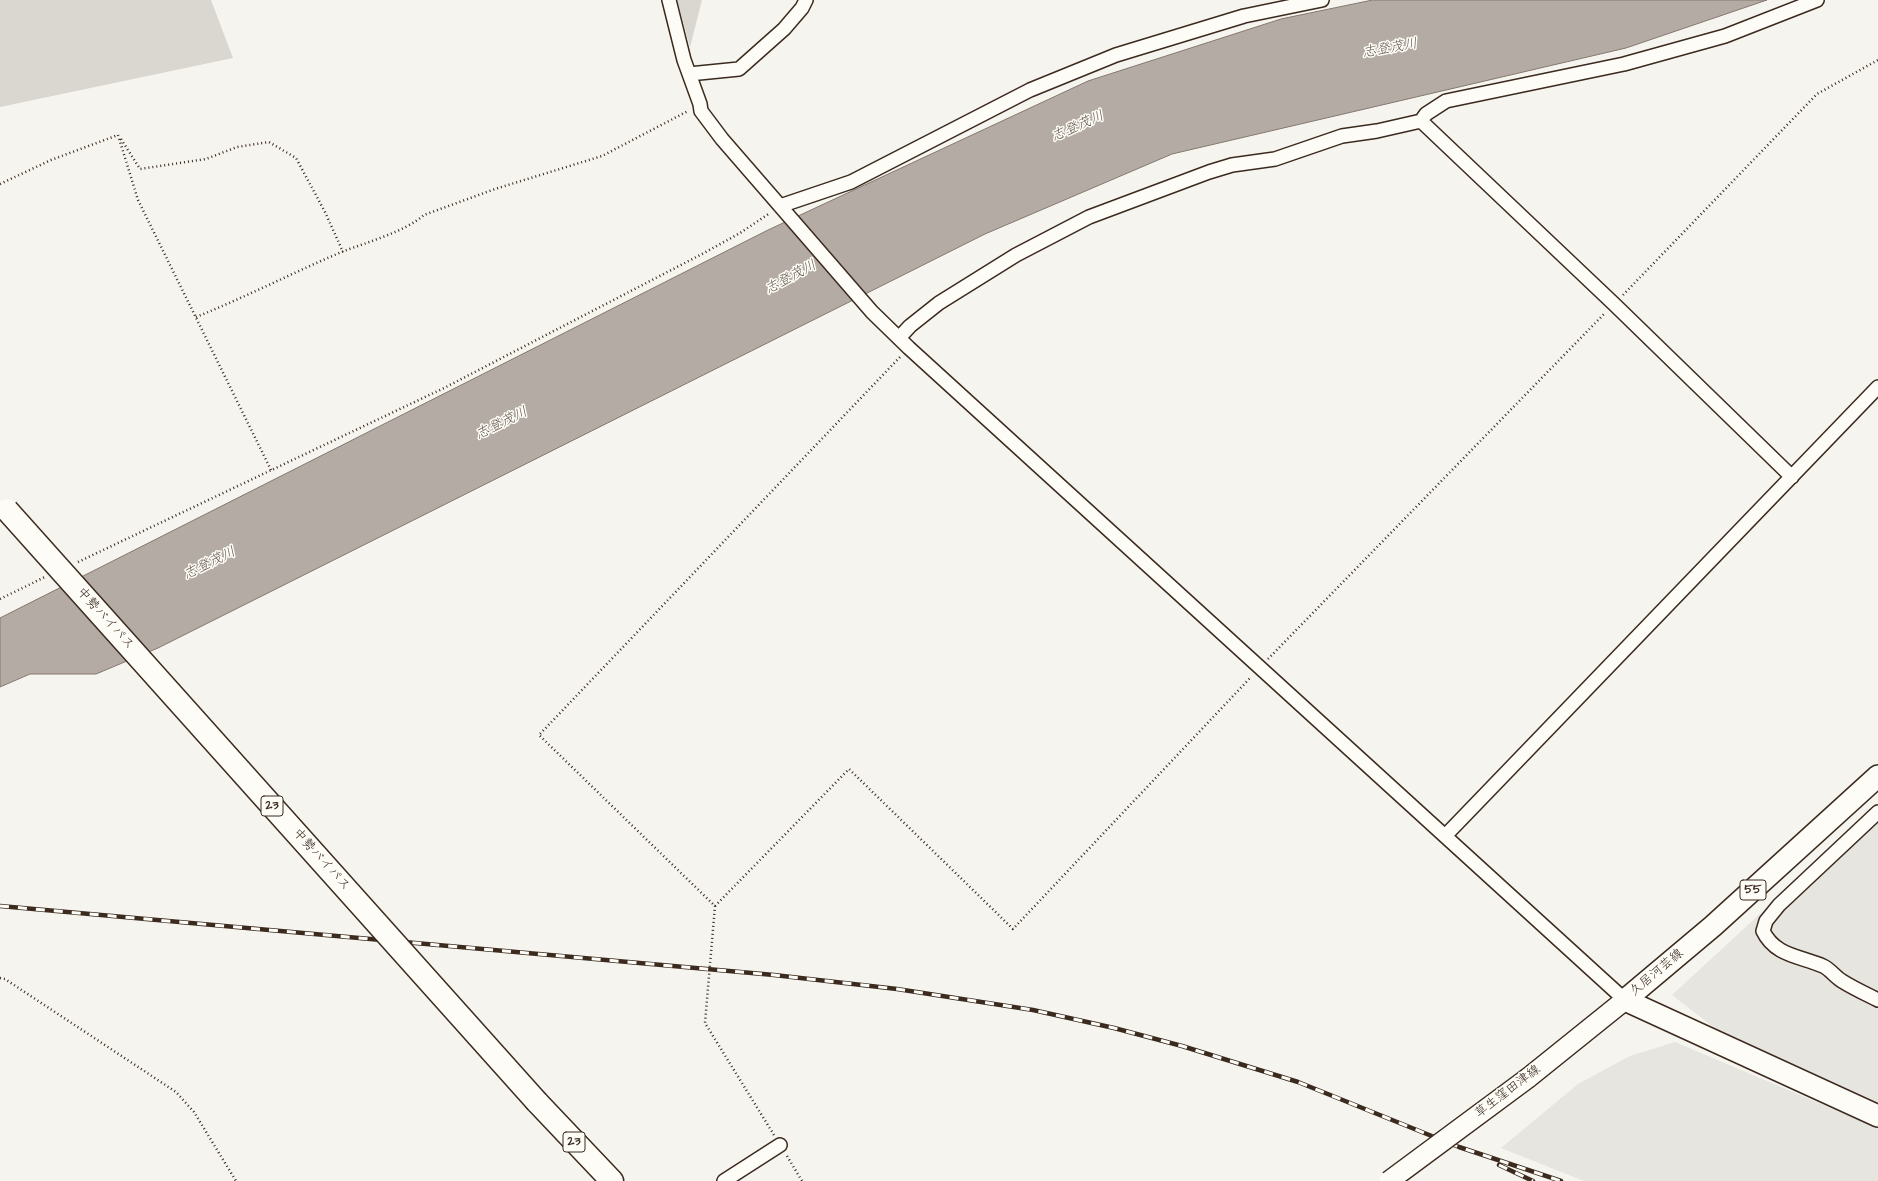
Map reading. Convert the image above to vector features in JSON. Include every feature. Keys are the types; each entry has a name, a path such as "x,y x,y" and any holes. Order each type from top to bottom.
{"highway":[{"name":"中勢バイパス","path":"4,506 537,1102 612,1181"}],"main road":[{"name":"久居河芸線","path":"1878,776 1713,926 1625,1000 1878,1116"},
{"name":"草生窪田津線","path":"1389,1181 1528,1078 1625,1000"}],"street":[{"path":"669,0 684,60 700,104 701,111 722,139 872,312 909,348 1625,1000"},
{"path":"689,74 739,69 784,29 802,8 806,0"},
{"path":"783,209 851,182 1024,93 1116,54 1244,16 1322,0"},
{"path":"899,338 910,326 940,303 1016,255 1089,217 1209,172 1232,165 1275,159 1342,136 1377,131 1421,121 1426,114 1446,101 1624,64 1725,36 1817,0"},
{"path":"1421,121 1614,304 1792,477"},
{"path":"1445,836 1878,387"},
{"path":"1878,812 1779,905 1766,921 1763,931 1770,944 1796,958 1824,966 1841,981 1878,1000"},
{"path":"724,1181 780,1145"}],"path":[{"path":"802,1181 705,1023 715,906 849,769 1013,929 1417,504 1614,304 1817,94 1878,60"},
{"path":"196,317 343,252 387,235 424,215 495,189 602,156 700,104"},
{"path":"118,135 138,200 271,470"},
{"path":"118,135 140,169 206,159 237,147 269,142 296,158 343,252"},
{"path":"0,184 51,160 118,135"},
{"path":"71,565 444,388 783,209"},
{"path":"715,906 539,736 909,348"},
{"path":"0,599 50,575"},
{"path":"0,978 5,979 176,1092 194,1112 236,1181"}],"shaded area":[{"path":"0,0 211,0 233,58 0,107"},
{"path":"677,0 702,0 690,47"},
{"path":"1878,805 1878,1105 1721,1033 1672,995"},
{"path":"1675,1042 1878,1128 1878,1181 1584,1181 1501,1148 1578,1084 1630,1056"}],"water":[{"name":"志登茂川","path":"1373,0 1767,0 1626,48 1172,154 985,234 158,648 96,674 30,674 0,687 0,618 768,230 1088,81 1281,19"}],"railway":[{"path":"0,906 774,975 897,989 1033,1010 1114,1028 1182,1046 1298,1082 1459,1147 1561,1181"},
{"path":"1499,1165 1533,1181"}]}
